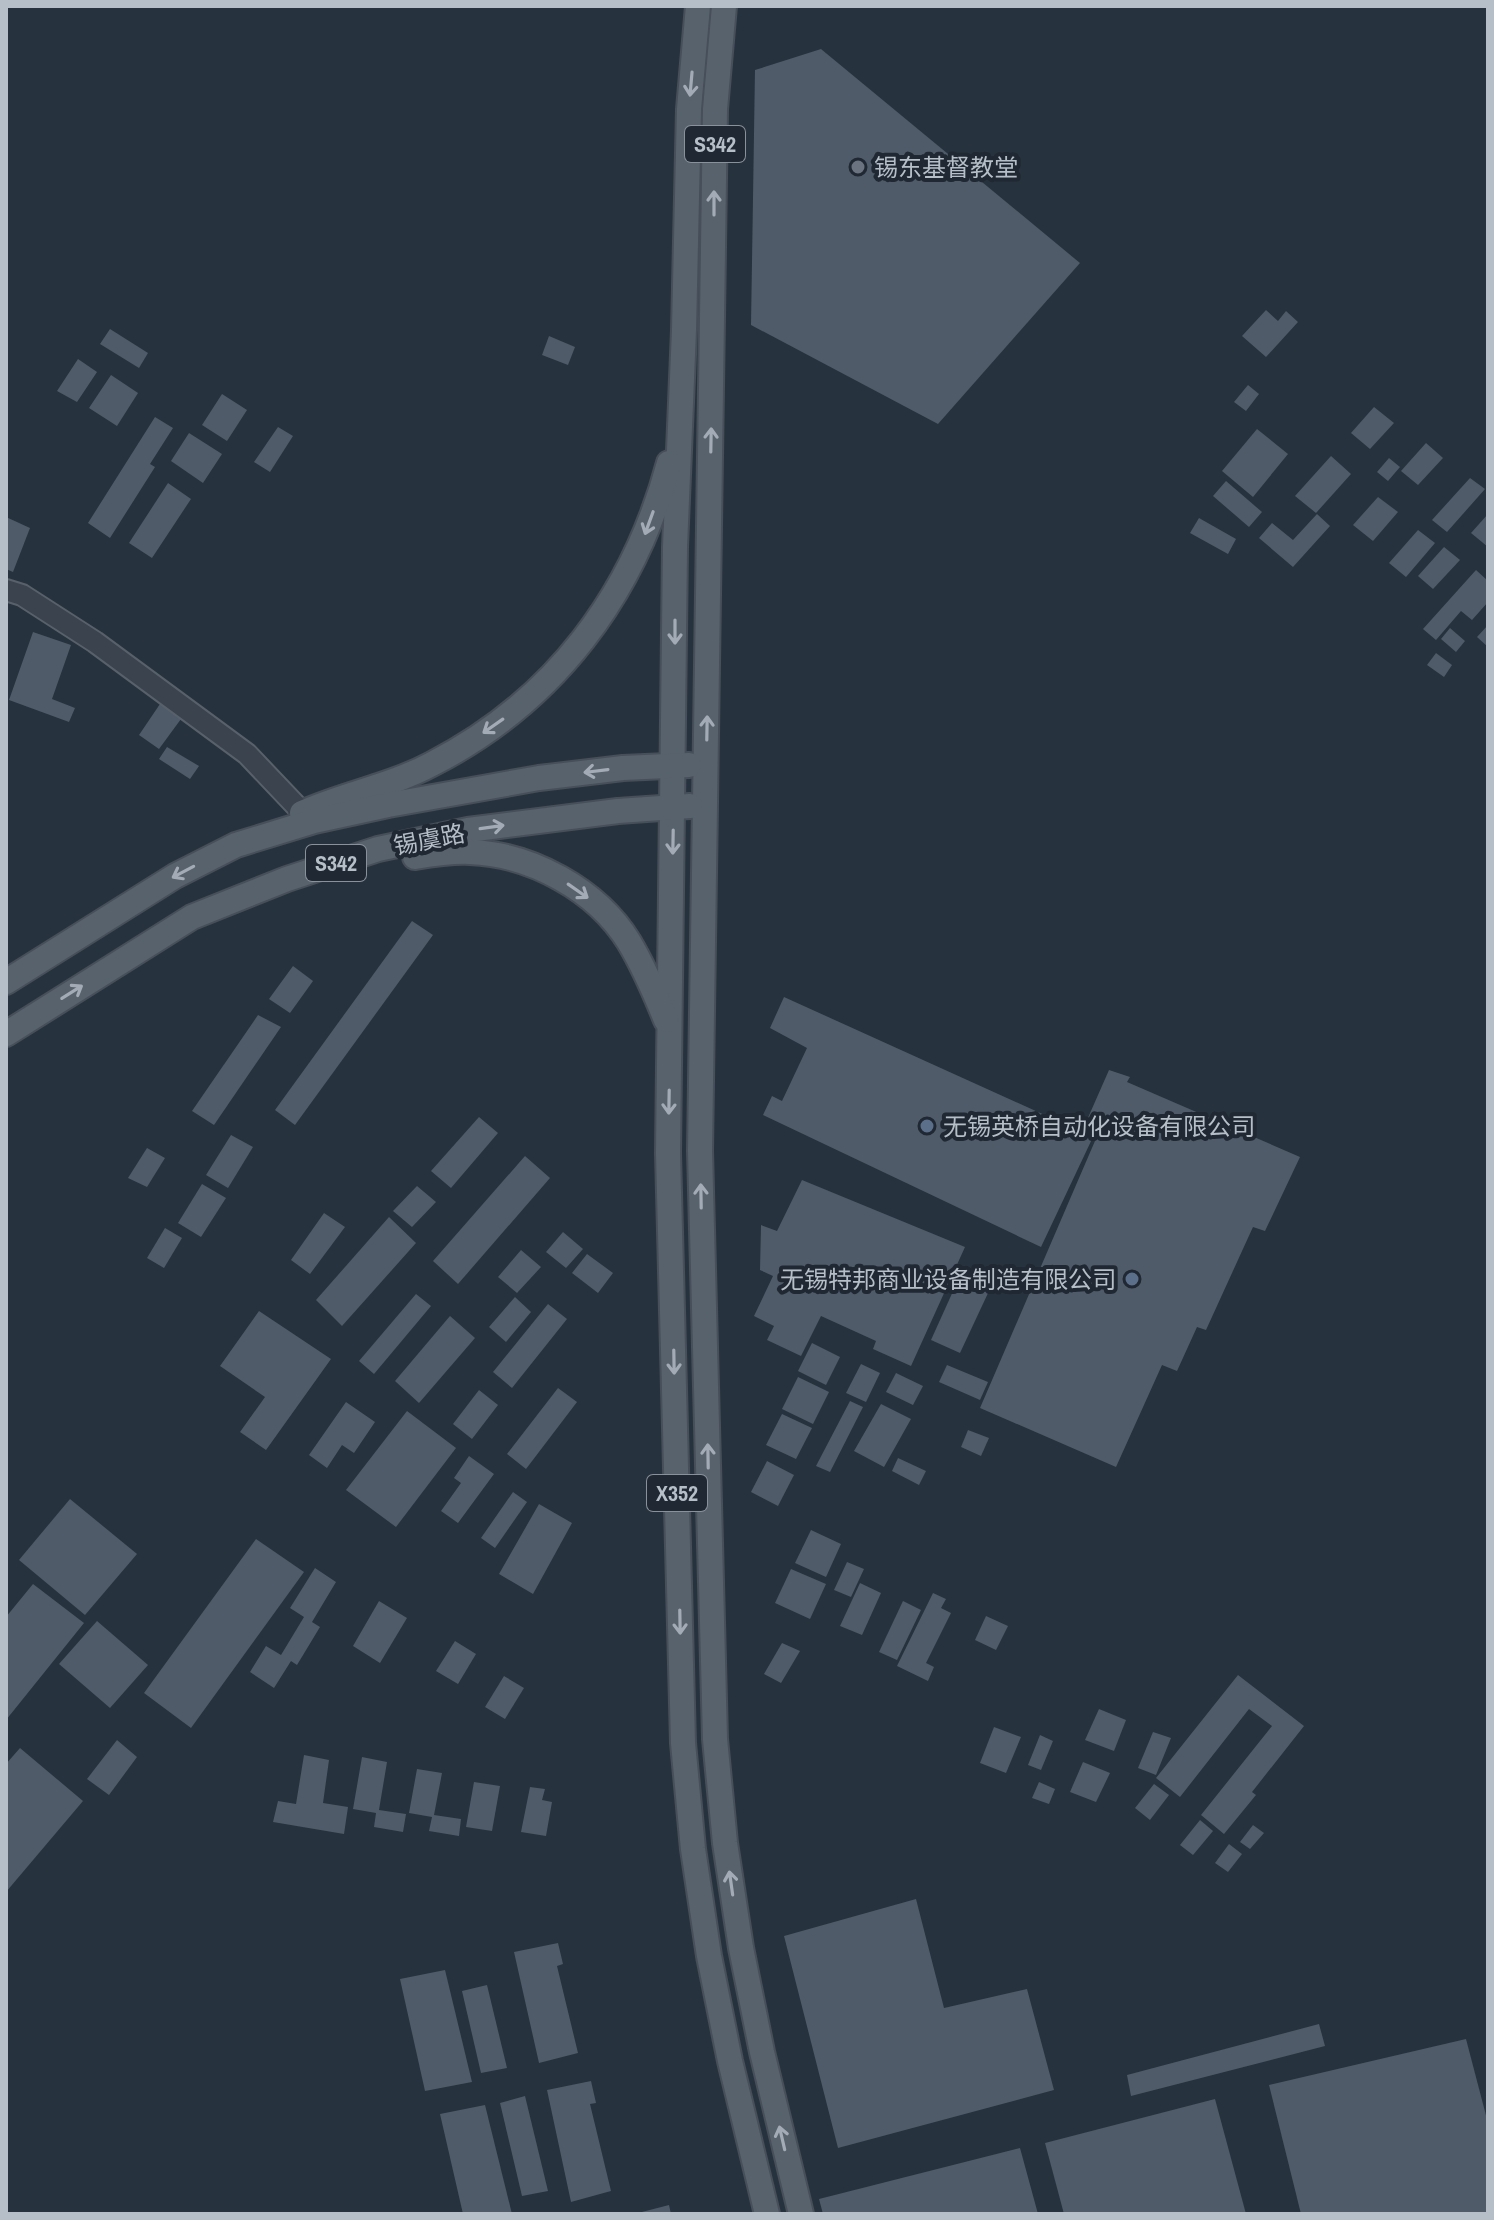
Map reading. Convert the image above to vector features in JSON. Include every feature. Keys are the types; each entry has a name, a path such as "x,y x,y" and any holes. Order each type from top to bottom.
{"main road":[{"name":"S342","path":"674,764 675,547 689,109 698,6"},
{"name":"S342","path":"704,806 715,109 724,6"},
{"path":"236,845 326,802 430,765 502,719 548,680 612,602 640,548 664,483 680,422"},
{"name":"锡虞路","path":"6,982 175,876 236,845 314,821 539,778 674,764 706,765"},
{"name":"X352","path":"674,764 668,1153 683,1743 693,1849 709,1956 730,2061 767,2214"},
{"name":"锡虞路","path":"6,1034 192,917 287,879 378,849 468,830 674,806 704,806"},
{"name":"X352","path":"704,806 700,1151 715,1739 725,1843 741,1948 801,2214"},
{"path":"287,879 334,876 442,852 493,854 527,863 556,876 608,915 628,940 647,974 670,1029"}],"street":[{"path":"6,590 22,595 95,642 247,754 303,813"}],"building":[{"name":"锡东基督教堂","path":"821,49 1080,263 938,424 751,325 755,70"},
{"path":"1266,310 1278,321 1286,311 1298,322 1266,357 1242,336"},
{"path":"110,329 148,353 139,368 100,344"},
{"path":"549,336 575,347 568,365 542,355"},
{"path":"78,359 97,372 77,402 57,391"},
{"path":"111,375 138,393 117,426 89,408"},
{"path":"1248,385 1259,394 1246,411 1234,402"},
{"path":"222,394 247,410 227,441 202,425"},
{"path":"1374,407 1394,423 1370,449 1351,433"},
{"path":"155,417 173,428 150,464 155,467 110,538 88,523"},
{"path":"278,427 293,436 270,472 254,462"},
{"path":"1257,429 1288,454 1253,497 1222,471"},
{"path":"189,433 222,454 203,483 171,461"},
{"path":"1426,443 1443,458 1418,485 1401,471"},
{"path":"1331,456 1351,474 1316,513 1295,496"},
{"path":"1389,458 1400,467 1388,481 1377,472"},
{"path":"1470,478 1485,489 1447,532 1432,520"},
{"path":"1226,481 1262,512 1249,527 1213,496"},
{"path":"168,483 191,499 152,558 129,543"},
{"path":"1378,497 1398,512 1373,541 1353,525"},
{"path":"1317,514 1330,526 1293,567 1259,538 1272,523 1293,540"},
{"path":"1488,514 1488,547 1471,533"},
{"path":"6,517 30,528 13,572 6,569"},
{"path":"1199,518 1236,539 1228,554 1190,533"},
{"path":"1418,530 1435,543 1406,577 1389,563"},
{"path":"1444,547 1460,560 1433,589 1418,576"},
{"path":"1476,570 1488,581 1488,602 1472,620 1461,611 1436,640 1423,629"},
{"path":"1488,625 1488,647 1477,637"},
{"path":"1450,628 1465,641 1456,652 1441,639"},
{"path":"33,632 71,645 52,699 75,708 69,722 9,700"},
{"path":"1436,653 1452,665 1444,677 1427,665"},
{"path":"160,704 181,719 159,749 139,735"},
{"path":"167,747 199,766 190,779 159,759"},
{"path":"412,921 433,935 295,1125 275,1110"},
{"path":"293,966 313,981 290,1013 269,999"},
{"name":"无锡英桥自动化设备有限公司","path":"784,997 1093,1137 1041,1247 763,1115 772,1096 782,1101 807,1048 770,1028"},
{"path":"258,1015 281,1027 214,1125 192,1111"},
{"name":"无锡特邦商业设备制造有限公司","path":"1109,1070 1130,1077 1127,1082 1300,1157 1265,1231 1253,1227 1206,1330 1197,1327 1177,1371 1162,1365 1116,1467 980,1408 1101,1127 1087,1120"},
{"path":"479,1117 498,1133 451,1188 431,1171"},
{"path":"231,1135 253,1147 228,1188 206,1175"},
{"path":"147,1148 165,1158 147,1187 128,1178"},
{"path":"525,1156 550,1178 458,1284 433,1261"},
{"path":"802,1180 965,1247 911,1366 873,1349 876,1341 821,1316 801,1356 767,1340 774,1326 754,1316 773,1276 760,1270 761,1225 777,1231"},
{"path":"202,1184 226,1198 201,1237 178,1223"},
{"path":"417,1186 436,1202 412,1227 393,1211"},
{"path":"324,1213 345,1227 310,1274 291,1260"},
{"path":"389,1217 416,1243 342,1326 316,1300"},
{"path":"165,1228 182,1238 164,1268 147,1258"},
{"path":"563,1232 583,1249 566,1268 546,1252"},
{"path":"521,1250 541,1267 517,1293 498,1277"},
{"path":"587,1254 613,1273 598,1293 572,1273"},
{"path":"959,1278 989,1291 960,1353 931,1340"},
{"path":"416,1294 431,1306 374,1374 359,1361"},
{"path":"515,1297 531,1312 506,1342 489,1327"},
{"path":"548,1304 567,1319 512,1388 493,1372"},
{"path":"259,1311 331,1359 266,1450 240,1432 265,1397 220,1366"},
{"path":"450,1316 475,1338 419,1403 395,1381"},
{"path":"812,1343 840,1357 826,1385 798,1371"},
{"path":"861,1364 880,1373 866,1402 846,1393"},
{"path":"947,1365 988,1382 980,1400 939,1382"},
{"path":"896,1373 923,1386 913,1405 886,1392"},
{"path":"798,1377 829,1392 813,1424 782,1409"},
{"path":"558,1388 577,1402 526,1469 507,1454"},
{"path":"479,1390 498,1405 472,1439 453,1424"},
{"path":"850,1401 863,1407 830,1472 816,1466"},
{"path":"346,1402 375,1422 354,1453 342,1445 327,1468 309,1455"},
{"path":"881,1404 911,1419 884,1467 854,1451"},
{"path":"407,1411 456,1448 396,1527 346,1490"},
{"path":"782,1414 812,1428 796,1459 766,1445"},
{"path":"968,1430 989,1438 981,1456 961,1447"},
{"path":"469,1456 494,1474 458,1523 441,1511 461,1483 454,1478"},
{"path":"898,1458 926,1471 919,1485 892,1471"},
{"path":"767,1461 794,1475 778,1506 751,1492"},
{"path":"513,1492 527,1502 495,1548 481,1538"},
{"path":"70,1499 137,1554 85,1615 19,1560"},
{"path":"539,1504 572,1523 533,1594 499,1574"},
{"path":"811,1530 841,1544 826,1577 795,1563"},
{"path":"256,1539 304,1572 191,1728 144,1693"},
{"path":"847,1562 864,1569 851,1597 834,1590"},
{"path":"315,1568 336,1582 312,1622 320,1627 297,1665 291,1661 274,1688 250,1672 266,1646 281,1655 304,1617 290,1608"},
{"path":"791,1569 826,1584 810,1619 775,1603"},
{"path":"860,1583 881,1593 862,1635 840,1626"},
{"path":"33,1584 84,1623 6,1720 6,1617"},
{"path":"933,1593 946,1599 941,1608 951,1613 926,1663 934,1667 928,1681 897,1666"},
{"path":"379,1601 407,1618 380,1663 353,1646"},
{"path":"903,1601 921,1610 897,1660 879,1652"},
{"path":"986,1616 1008,1626 996,1650 975,1640"},
{"path":"97,1621 148,1665 110,1708 59,1664"},
{"path":"455,1641 476,1654 458,1684 436,1671"},
{"path":"782,1643 800,1651 781,1683 764,1674"},
{"path":"1238,1675 1304,1726 1252,1792 1256,1795 1224,1834 1201,1815 1272,1726 1249,1709 1180,1797 1156,1778"},
{"path":"504,1676 524,1688 505,1719 485,1707"},
{"path":"1099,1709 1126,1720 1114,1751 1085,1740"},
{"path":"994,1727 1021,1737 1006,1773 980,1763"},
{"path":"1153,1732 1171,1738 1156,1775 1138,1768"},
{"path":"1040,1735 1053,1741 1041,1770 1028,1765"},
{"path":"117,1740 137,1757 109,1795 87,1779"},
{"path":"20,1748 83,1801 6,1892 6,1764"},
{"path":"304,1755 329,1760 323,1803 348,1807 344,1834 273,1822 278,1801 296,1804"},
{"path":"362,1757 387,1762 379,1810 406,1814 403,1832 374,1827 376,1813 353,1809"},
{"path":"1083,1762 1110,1773 1096,1802 1070,1792"},
{"path":"417,1769 442,1773 434,1815 461,1819 459,1836 429,1831 432,1817 409,1813"},
{"path":"474,1782 500,1786 492,1831 466,1827"},
{"path":"1039,1782 1055,1789 1049,1804 1032,1798"},
{"path":"1154,1784 1169,1795 1150,1820 1135,1808"},
{"path":"530,1787 545,1789 542,1800 552,1802 546,1836 521,1832"},
{"path":"1200,1820 1213,1831 1193,1855 1180,1845"},
{"path":"1253,1825 1264,1833 1250,1849 1240,1842"},
{"path":"1229,1844 1242,1854 1228,1872 1215,1863"},
{"path":"916,1899 944,2008 1027,1989 1054,2090 838,2148 784,1936"},
{"path":"558,1943 563,1964 557,1966 578,2053 539,2063 514,1952"},
{"path":"445,1970 472,2082 425,2091 400,1979"},
{"path":"487,1985 507,2068 481,2073 462,1991"},
{"path":"1319,2024 1325,2046 1131,2096 1127,2075"},
{"path":"1466,2039 1488,2123 1488,2214 1301,2214 1269,2085"},
{"path":"591,2081 596,2103 590,2104 611,2191 571,2202 547,2090"},
{"path":"525,2096 548,2191 522,2196 500,2103"},
{"path":"1215,2099 1246,2214 1064,2214 1045,2143"},
{"path":"485,2105 512,2214 463,2214 440,2114"},
{"path":"1020,2148 1038,2214 823,2214 819,2199"},
{"path":"669,2205 671,2214 638,2213"}],"place":[{"name":"锡东基督教堂","path":"858,167"},
{"name":"无锡英桥自动化设备有限公司","path":"927,1126"},
{"name":"无锡特邦商业设备制造有限公司","path":"1132,1279"}]}
